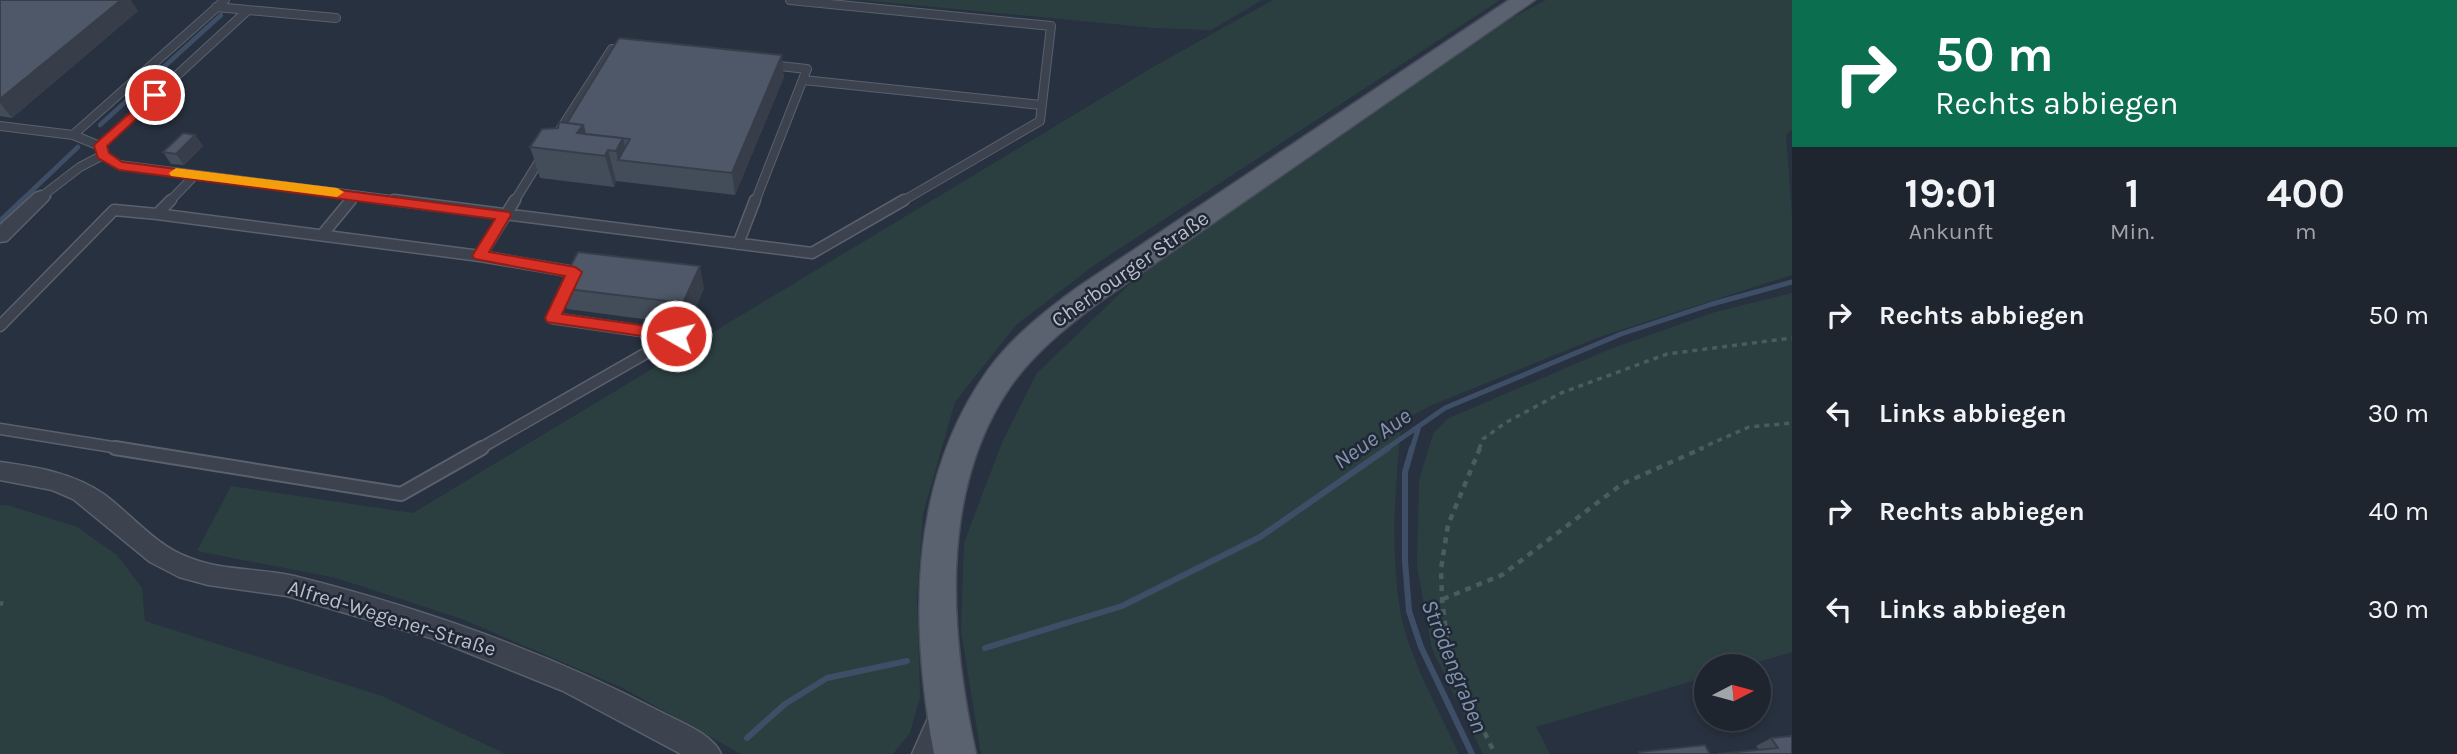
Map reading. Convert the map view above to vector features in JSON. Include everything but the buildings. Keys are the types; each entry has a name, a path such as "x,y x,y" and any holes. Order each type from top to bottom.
{"main road":[{"name":"Cherbourger Straße","path":"955,754 943,692 937,583 948,504 966,440 982,407 1018,355 1060,315 1088,295 1524,0"}],"street":[{"path":"0,236 41,197"},
{"name":"Alfred-Wegener-Straße","path":"0,471 59,482 81,491 107,510 156,554 188,570 274,583 360,605 518,657 589,688 672,732 707,754"},
{"path":"926,754 941,719 943,692"}],"lane":[{"path":"73,135 225,0"},
{"path":"0,126 73,135 101,150 119,165 813,253 1040,121 1051,26 790,0"},
{"path":"216,6 335,18"},
{"path":"41,197 101,150 248,10"},
{"path":"555,138 612,49 638,52"},
{"path":"738,244 807,69 755,64"},
{"path":"803,80 1041,105"},
{"path":"480,256 547,149"},
{"path":"157,214 195,175"},
{"path":"322,235 355,195"},
{"path":"0,326 114,210 480,256 575,272 552,318 676,336 401,494 0,429"}],"path":[{"path":"1495,754 1450,661 1442,600 1441,569 1448,525 1483,439 1505,423 1560,393 1667,354 1792,338"},
{"path":"1442,600 1502,575 1622,484 1749,427 1792,423"}],"green space":[{"path":"861,0 1262,0 1211,30 1155,28"},
{"path":"1273,0 1500,0 1096,264 1016,325 955,402 923,514 917,598 920,697 910,733 893,754 741,754 623,688 462,619 336,578 197,551 231,486 413,513 1155,66"},
{"path":"1546,0 1792,0 1792,130 1786,135 1792,216 1792,275 1599,337 1430,406 1402,421 1395,515 1395,563 1400,610 1417,665 1459,754 981,754 961,631 964,543 1001,445 1037,373 1135,279 1510,19"},
{"path":"1792,293 1792,652 1771,658 1771,654 1694,654 1694,681 1536,727 1550,754 1483,754 1432,649 1417,566 1419,480 1433,434 1447,419 1610,349 1715,312"},
{"path":"0,505 77,527 117,555 142,588 145,621 382,696 506,754 0,754"}],"waterway":[{"path":"100,125 221,15"},
{"path":"20,202 78,147"},
{"path":"0,221 22,200"},
{"name":"Neue Aue","path":"1419,426 1445,408 1621,334 1712,304 1792,282"},
{"name":"Neue Aue","path":"1386,449 1419,426"},
{"name":"Strödengraben","path":"1412,449 1419,426"},
{"name":"Neue Aue","path":"985,648 1122,606 1260,537 1388,448"},
{"name":"Strödengraben","path":"1412,448 1405,472 1405,561 1409,611 1421,647 1472,754"},
{"name":"Neue Aue","path":"747,738 785,704 827,678 907,661"}],"slow traffic":[{"path":"176,173 337,192"}],"route":[{"path":"155,95 100,146 103,155 119,165 504,215 480,256 575,272 552,318 676,336"}]}
